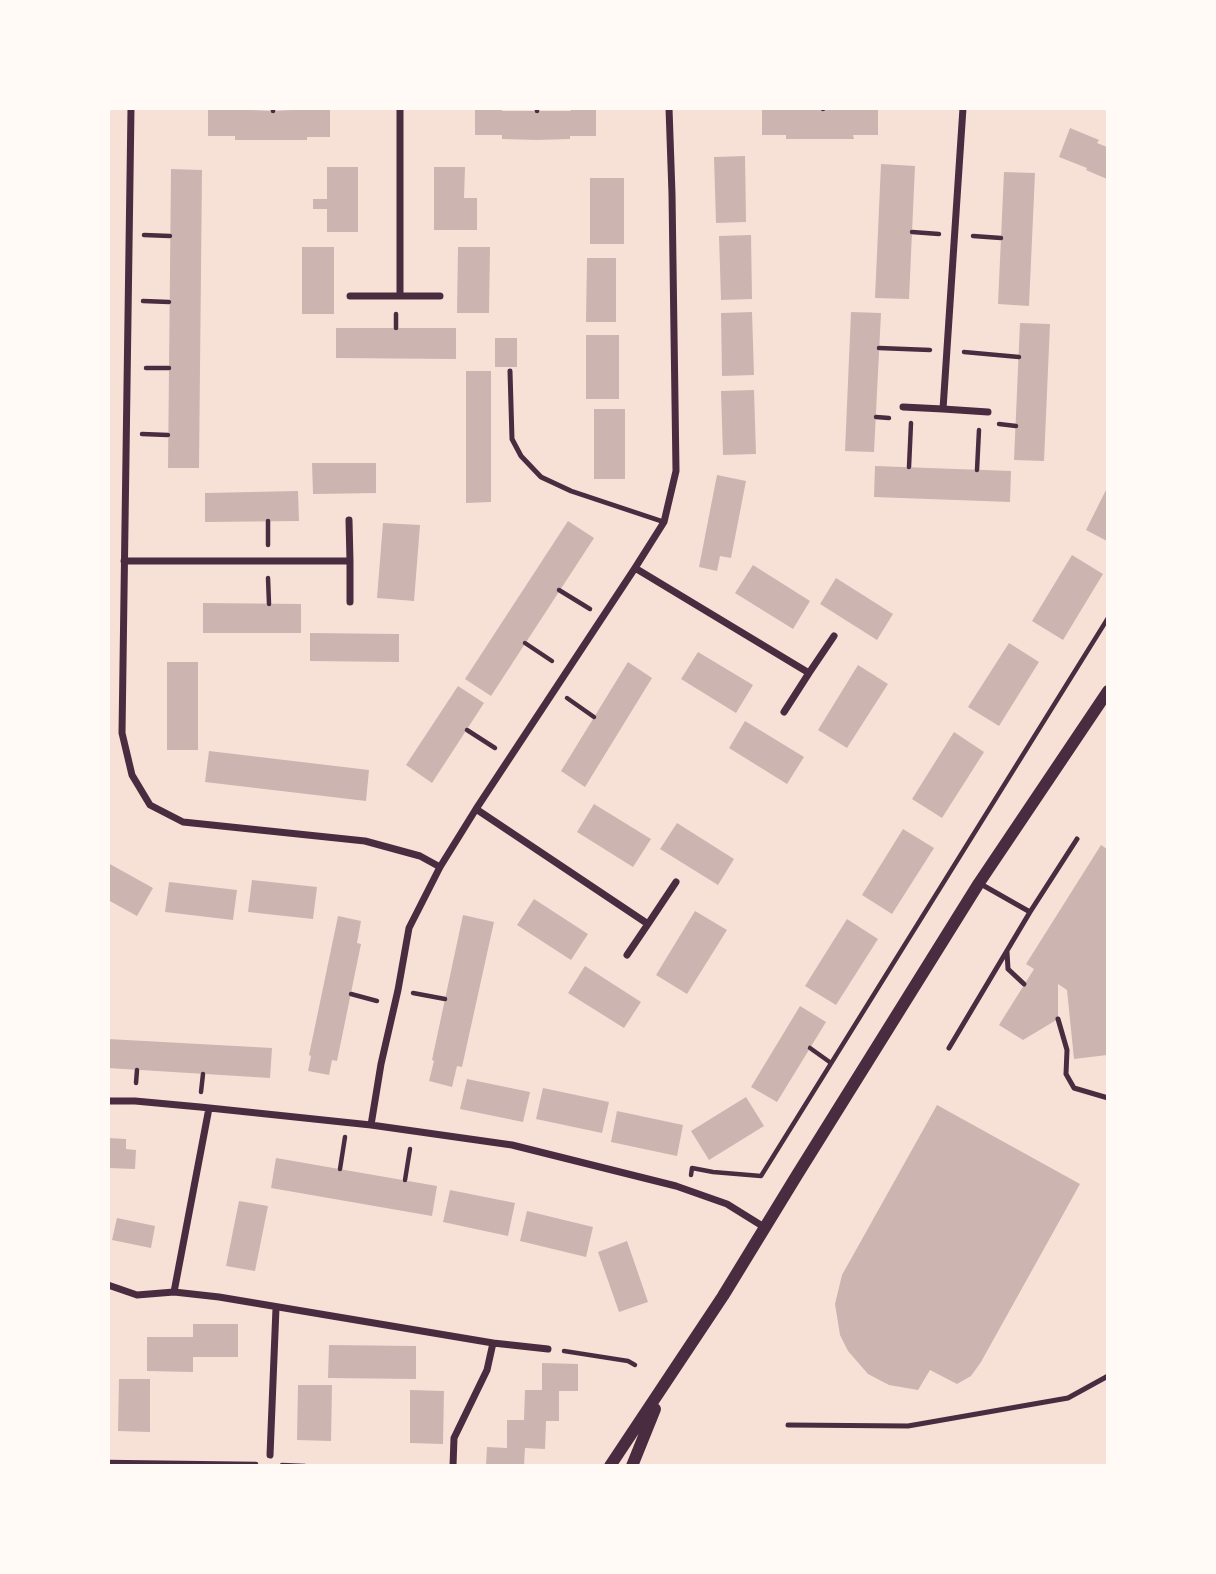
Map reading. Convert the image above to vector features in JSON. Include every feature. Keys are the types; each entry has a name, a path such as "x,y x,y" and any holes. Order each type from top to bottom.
{"street":[{"path":"131,108 122,733 132,775 150,805 183,822 365,841 420,856 440,867"},
{"path":"400,108 400,296"},
{"path":"371,1125 409,928 440,867 476,809 664,522 676,471 669,108"},
{"path":"943,409 962,108"},
{"path":"350,296 440,296"},
{"path":"908,407 984,411"},
{"path":"349,520 350,601"},
{"path":"124,561 350,561"},
{"path":"635,569 809,673"},
{"path":"784,712 834,636"},
{"path":"610,1465 723,1296 979,883 1108,691"},
{"path":"476,809 648,924"},
{"path":"627,955 676,882"},
{"path":"108,1101 135,1101 371,1125 512,1146 676,1186 727,1204 764,1227"},
{"path":"174,1292 209,1108"},
{"path":"108,1285 137,1295 174,1292 219,1297 493,1343 548,1349"},
{"path":"271,1455 276,1308"},
{"path":"453,1465 454,1438 487,1370 493,1343"},
{"path":"632,1465 666,1383"}],"lane":[{"path":"510,372 512,439 521,456 541,477 571,491 664,522"},
{"path":"949,1048 1077,839"},
{"path":"979,883 1030,912"},
{"path":"1007,952 1008,970 1024,984"},
{"path":"1058,1019 1067,1050 1066,1074 1073,1088 1108,1098"},
{"path":"788,1425 908,1426 1068,1398 1108,1376"}],"path":[{"path":"908,407 909,467"},
{"path":"977,470 984,411"},
{"path":"127,434 169,435"},
{"path":"559,590 603,617"},
{"path":"688,1191 692,1168 761,1177 1108,618"},
{"path":"525,643 568,671"},
{"path":"555,690 594,717"},
{"path":"467,730 510,758"},
{"path":"398,990 445,999"},
{"path":"351,994 394,1006"},
{"path":"810,1048 831,1063"},
{"path":"340,1169 347,1123"},
{"path":"405,1180 413,1131"},
{"path":"548,1349 628,1361 635,1365"},
{"path":"108,1462 257,1464"},
{"path":"270,1464 306,1465"}],"building":[{"path":"208,108 273,111 330,108 330,137 307,137 307,140 235,140 235,136 208,136"},
{"path":"475,108 502,108 502,111 571,111 570,108 596,108 596,136 537,140 502,139 502,135 475,135"},
{"path":"762,108 878,108 878,135 853,135 854,139 786,139 786,135 762,135"},
{"path":"1070,128 1099,140 1097,143 1107,147 1107,179 1059,157"},
{"path":"745,156 746,222 716,223 714,157"},
{"path":"881,164 915,166 909,299 875,298"},
{"path":"327,167 358,167 358,232 327,232 327,209 313,209 313,199 327,199"},
{"path":"434,167 465,167 464,198 477,198 477,230 434,230"},
{"path":"171,169 202,170 199,468 168,468"},
{"path":"1004,172 1035,173 1029,306 998,304"},
{"path":"590,178 624,178 624,244 590,244"},
{"path":"751,235 752,299 721,300 719,236"},
{"path":"302,247 334,247 334,314 302,314"},
{"path":"458,247 490,247 489,313 457,313"},
{"path":"587,258 616,258 616,322 586,322"},
{"path":"752,312 754,375 722,376 721,313"},
{"path":"851,312 881,313 874,452 845,451"},
{"path":"1020,323 1050,324 1044,461 1014,460"},
{"path":"336,328 456,328 456,359 336,358"},
{"path":"586,335 619,335 619,399 586,399"},
{"path":"495,338 517,338 517,367 495,367"},
{"path":"466,371 491,371 491,502 466,503"},
{"path":"754,390 756,454 723,455 721,391"},
{"path":"594,409 625,409 625,479 594,479"},
{"path":"312,463 376,463 376,493 313,494"},
{"path":"875,466 1011,471 1010,502 874,497"},
{"path":"717,475 746,481 731,558 720,556 717,571 699,567"},
{"path":"1107,488 1107,541 1086,530"},
{"path":"298,491 299,521 205,522 205,493"},
{"path":"568,521 594,538 491,696 465,679"},
{"path":"383,523 420,525 414,601 377,598"},
{"path":"1072,555 1103,574 1063,640 1032,621"},
{"path":"753,565 810,601 793,629 735,593"},
{"path":"836,578 893,614 877,640 820,604"},
{"path":"203,603 301,604 301,633 203,633"},
{"path":"310,633 399,634 399,662 310,661"},
{"path":"1009,643 1039,662 999,726 968,707"},
{"path":"698,652 753,685 736,713 681,679"},
{"path":"167,662 198,662 198,750 167,750"},
{"path":"628,662 652,678 585,787 561,771"},
{"path":"858,665 888,684 847,748 818,730"},
{"path":"458,686 484,703 432,783 406,765"},
{"path":"745,721 804,757 787,784 729,748"},
{"path":"954,732 984,752 942,818 912,799"},
{"path":"209,751 369,770 366,801 205,782"},
{"path":"594,804 651,839 633,867 577,832"},
{"path":"677,823 734,859 718,885 660,849"},
{"path":"903,829 934,848 892,914 862,895"},
{"path":"1101,845 1107,849 1107,1055 1074,1059 1067,990 1058,984 1058,1019 1023,1040 999,1025 1034,969 1026,964"},
{"path":"108,863 153,888 137,916 108,900"},
{"path":"252,880 317,887 313,919 248,912"},
{"path":"169,882 237,890 233,920 165,912"},
{"path":"534,899 588,934 571,960 517,925"},
{"path":"695,911 727,930 687,994 656,975"},
{"path":"463,915 494,922 462,1067 457,1066 452,1087 429,1081"},
{"path":"338,916 361,921 357,943 361,944 337,1061 332,1060 329,1075 308,1071"},
{"path":"847,919 878,939 836,1005 805,986"},
{"path":"585,966 641,1002 624,1028 568,993"},
{"path":"800,1006 826,1022 777,1102 751,1087"},
{"path":"108,1039 272,1048 270,1078 108,1068"},
{"path":"467,1079 530,1092 523,1122 460,1109"},
{"path":"543,1088 609,1102 602,1133 536,1119"},
{"path":"746,1097 764,1126 709,1160 691,1131"},
{"path":"937,1105 1080,1184 971,1376 957,1384 930,1370 918,1390 889,1385 868,1374 848,1351 840,1335 835,1304 842,1275"},
{"path":"617,1111 683,1125 677,1156 611,1142"},
{"path":"108,1138 126,1139 126,1149 136,1150 135,1169 108,1168"},
{"path":"276,1158 437,1186 432,1216 271,1188"},
{"path":"450,1190 515,1203 508,1236 443,1222"},
{"path":"239,1201 268,1206 255,1271 226,1266"},
{"path":"527,1211 593,1227 586,1257 520,1241"},
{"path":"117,1218 155,1226 151,1248 112,1240"},
{"path":"627,1241 648,1302 619,1312 598,1252"},
{"path":"193,1324 238,1324 238,1357 193,1357 193,1372 147,1371 147,1337 193,1337"},
{"path":"329,1345 416,1346 416,1379 328,1378"},
{"path":"542,1363 578,1364 578,1391 559,1391 559,1421 546,1421 545,1449 525,1448 524,1466 486,1466 487,1447 507,1448 507,1420 524,1420 525,1390 542,1390"},
{"path":"119,1379 150,1379 150,1432 118,1431"},
{"path":"298,1385 332,1385 331,1441 297,1440"},
{"path":"410,1390 444,1391 443,1444 410,1443"}]}
